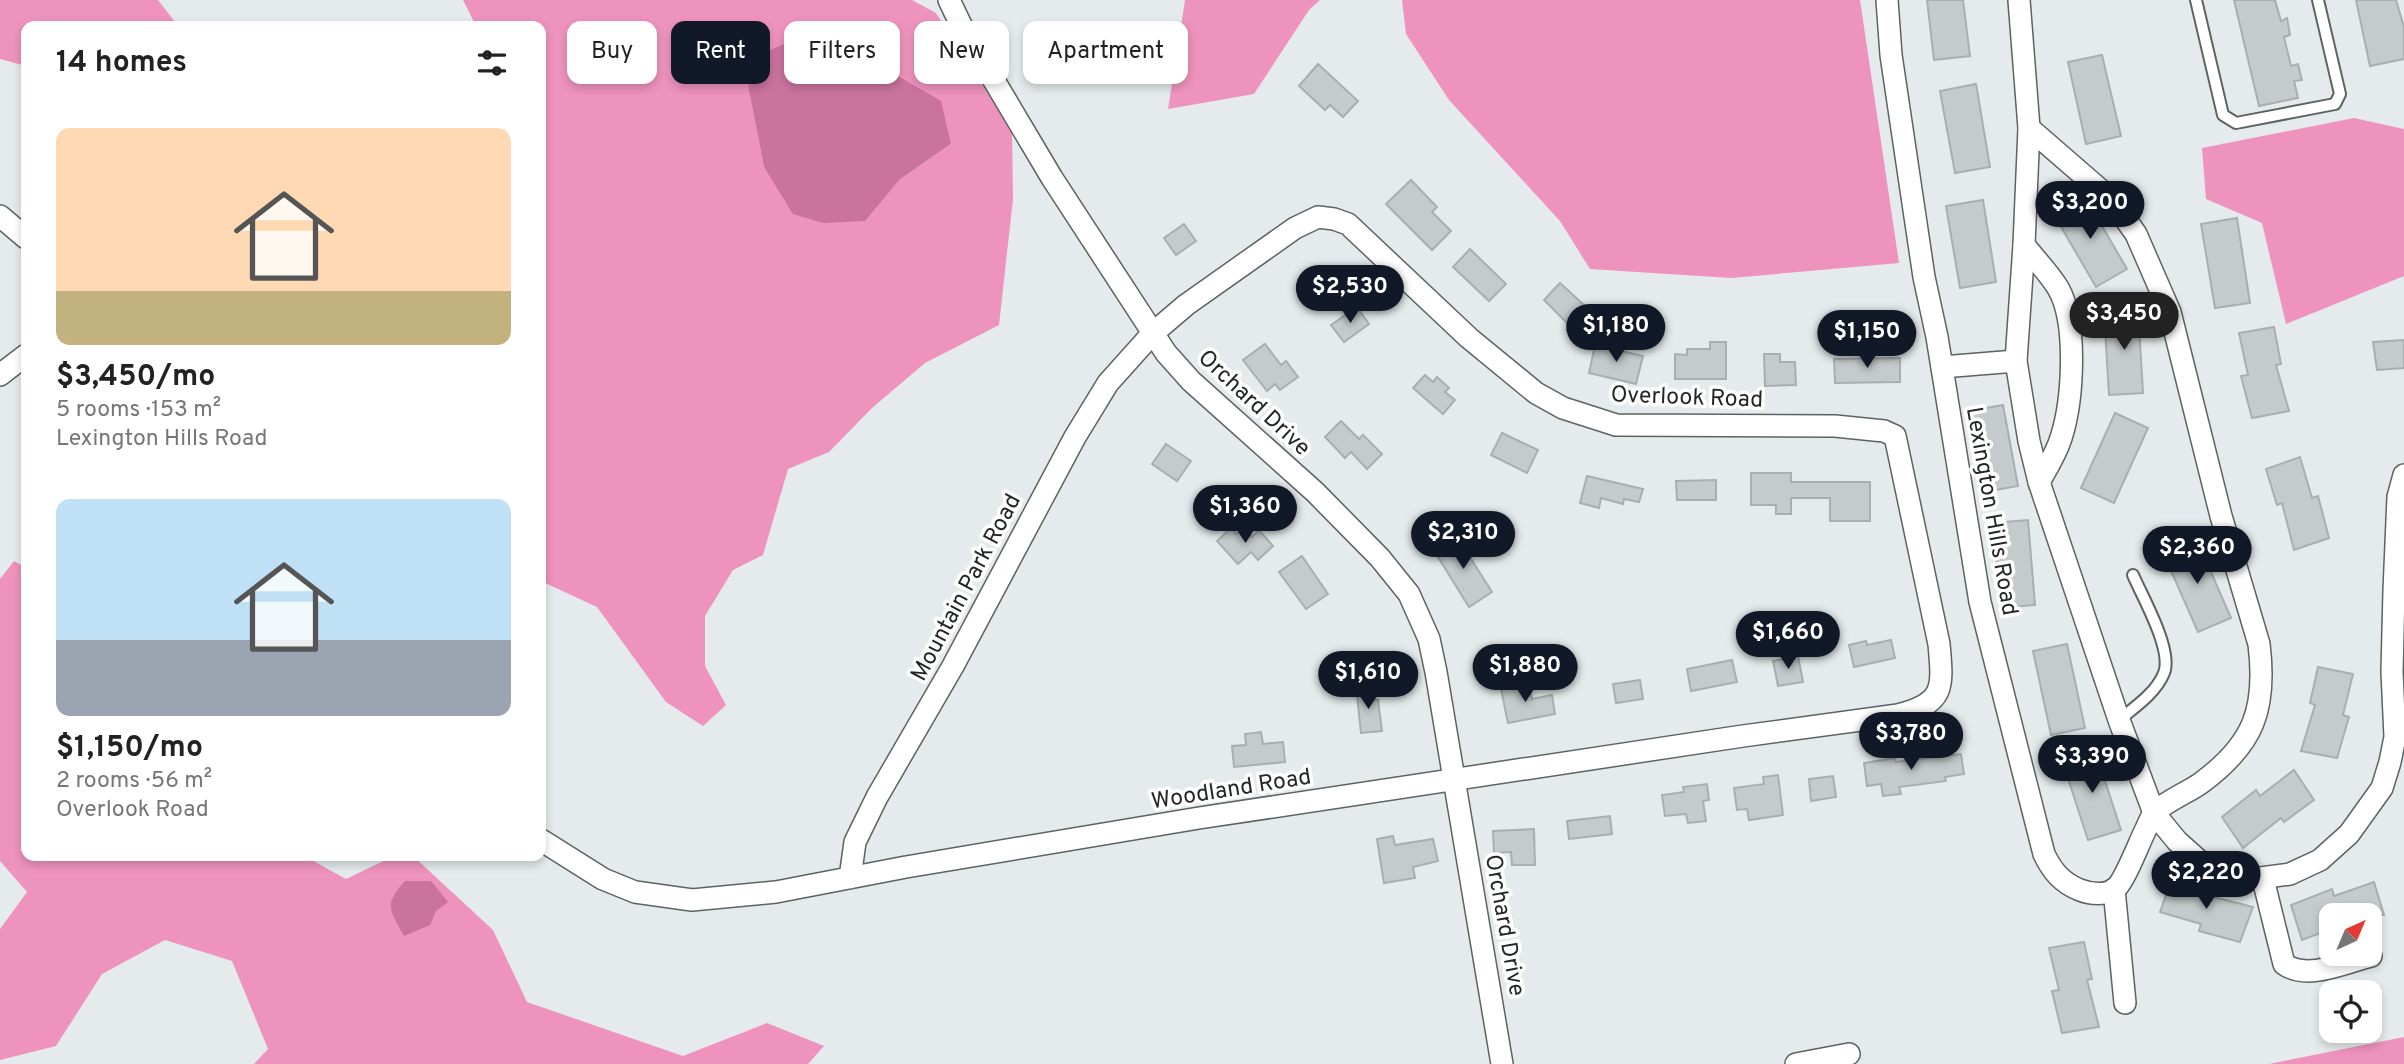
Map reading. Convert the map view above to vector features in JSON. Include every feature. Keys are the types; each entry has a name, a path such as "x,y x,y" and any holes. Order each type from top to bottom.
{"street":[{"name":"Orchard Drive","path":"949,0 961,25 1052,178 1152,334 1191,381 1315,492 1380,558 1409,594 1429,639 1502,1064"},
{"name":"Lexington Hills Road","path":"1886,0 1891,55 1924,277 1942,367 1980,602 2043,854 2050,869 2066,884 2083,892 2103,894 2114,889"},
{"name":"Lexington Hills Road","path":"2019,0 2029,128 2016,361 2029,441 2039,482 2119,720 2154,813 2178,841 2206,867 2245,880 2290,874 2320,859 2349,834 2382,788 2395,737 2392,672 2394,591 2398,497 2404,475"},
{"path":"2029,128 2112,200 2136,234 2170,312 2221,516 2259,644 2261,660 2259,700 2253,728 2240,748 2202,782 2154,813 2114,889 2125,1003"},
{"path":"0,216 21,234"},
{"name":"Overlook Road","path":"1152,334 1186,305 1295,228 1318,217 1334,219 1348,224 1469,338 1536,393 1563,408 1616,425 1835,426 1884,431 1895,436 1939,644 1942,676 1937,696"},
{"path":"2024,245 2059,289 2069,317 2071,345 2068,406 2062,436 2039,482"},
{"name":"Mountain Park Road","path":"850,878 855,842 877,797 953,666 1075,437 1108,383 1152,334"},
{"path":"0,375 21,359"},
{"path":"1942,367 2016,361"},
{"name":"Woodland Road","path":"546,843 603,879 635,892 692,900 776,892 1186,821 1898,715 1921,709 1937,696"},
{"path":"2263,879 2284,964 2291,970 2315,971 2334,966"},
{"path":"1796,1064 1849,1054"}],"lane":[{"path":"2196,0 2223,115 2236,123 2335,104 2340,94 2318,0"},
{"path":"2119,720 2144,700 2164,673 2166,653 2133,575"}],"shaded area":[{"path":"0,0 158,0 174,21 21,21 21,65 0,59"},
{"path":"463,0 912,0 936,13 941,21 914,21 914,84 982,84 1012,130 1013,199 999,325 925,363 872,408 829,452 788,469 763,555 733,570 705,616 705,666 726,705 703,726 666,702 597,607 546,583 546,21 474,21","holes":["671,21 770,21 770,56 784,63 784,21 900,21 900,84 828,84 951,144 899,180 764,167 749,84 671,84"]},
{"path":"1185,0 1320,0 1309,10 1254,94 1168,109 1172,84 1188,84 1188,21 1182,21"},
{"path":"1402,0 1860,0 1899,263 1731,278 1590,269 1560,221 1449,100 1406,34"},
{"path":"784,44 784,84 900,84 900,77 941,101 951,144 899,180 865,221 823,223 793,214 764,167 748,86 770,84 770,50"},
{"path":"2354,118 2404,129 2404,276 2286,324 2262,223 2206,199 2202,148"},
{"path":"14,561 21,565 21,861 313,861 346,879 384,861 418,861 493,930 527,1002 683,1056 767,1023 824,1046 808,1064 254,1064 268,1049 232,961 165,940 102,974 56,1046 0,1060 0,929 27,892 0,861 0,579"},
{"path":"405,881 431,881 448,902 436,911 430,925 404,936 392,914 391,902"},
{"path":"2404,1037 2404,1064 2269,1064 2382,1043"}],"building":[{"path":"1927,0 1963,0 1970,56 1934,60"},
{"path":"2234,0 2275,0 2281,21 2287,18 2290,35 2284,37 2291,66 2298,64 2302,80 2294,81 2298,98 2259,106"},
{"path":"2356,0 2396,0 2404,27 2404,59 2370,66"},
{"path":"2102,55 2121,136 2086,144 2068,62"},
{"path":"1318,64 1358,101 1343,117 1330,105 1325,110 1299,86"},
{"path":"1976,84 1990,167 1955,173 1940,91"},
{"path":"1411,180 1437,207 1432,212 1451,231 1432,250 1386,204"},
{"path":"2084,195 2127,269 2096,287 2053,213"},
{"path":"1983,200 1996,282 1960,288 1946,206"},
{"path":"2237,218 2250,303 2215,308 2201,224"},
{"path":"1184,224 1196,241 1176,255 1164,238"},
{"path":"1470,249 1506,284 1489,301 1453,267"},
{"path":"1560,283 1584,305 1567,323 1544,300"},
{"path":"1357,307 1369,324 1344,342 1331,325"},
{"path":"2138,309 2143,393 2109,395 2104,311"},
{"path":"2274,327 2281,364 2276,365 2289,411 2252,418 2241,376 2248,375 2239,333"},
{"path":"2404,340 2404,368 2377,370 2373,342"},
{"path":"1710,342 1726,342 1726,379 1675,379 1675,354 1687,355 1687,349 1710,349"},
{"path":"1265,344 1281,365 1286,361 1298,377 1280,390 1275,384 1267,391 1243,360"},
{"path":"1595,345 1643,356 1636,384 1589,373"},
{"path":"1764,354 1780,354 1780,362 1795,362 1796,385 1765,386"},
{"path":"1900,358 1900,382 1835,383 1834,359"},
{"path":"1425,375 1433,382 1437,377 1449,388 1445,392 1455,400 1443,414 1413,388"},
{"path":"2003,405 2018,486 1984,492 1969,411"},
{"path":"2115,413 2148,428 2114,503 2081,488"},
{"path":"1341,421 1359,439 1363,435 1382,454 1367,469 1351,452 1345,458 1325,437"},
{"path":"1502,433 1538,450 1527,473 1491,455"},
{"path":"1166,444 1191,461 1177,481 1152,464"},
{"path":"2300,457 2312,498 2318,496 2329,538 2294,550 2282,503 2277,505 2266,469"},
{"path":"1751,473 1791,473 1791,482 1870,482 1870,521 1830,521 1830,498 1791,498 1791,514 1776,514 1776,505 1751,505"},
{"path":"1587,476 1643,489 1639,502 1624,499 1623,504 1601,498 1599,508 1580,503"},
{"path":"1716,480 1716,500 1677,500 1676,481"},
{"path":"2028,520 2035,605 2001,608 1993,523"},
{"path":"1231,528 1236,534 1243,528 1252,537 1259,530 1273,546 1258,560 1251,552 1238,564 1217,541"},
{"path":"1456,535 1492,592 1469,607 1433,549"},
{"path":"2197,540 2231,618 2198,632 2164,555"},
{"path":"1302,556 1328,594 1306,609 1279,572"},
{"path":"1891,640 1895,658 1854,667 1849,645 1866,641 1867,645"},
{"path":"2067,644 2085,728 2051,735 2033,651"},
{"path":"1798,656 1803,682 1778,686 1773,661"},
{"path":"1732,660 1737,682 1691,691 1687,669"},
{"path":"2318,667 2353,674 2343,715 2349,717 2337,758 2301,751 2315,705 2310,703"},
{"path":"1640,680 1643,699 1616,703 1613,684"},
{"path":"1528,683 1532,699 1552,695 1555,714 1508,723 1501,689"},
{"path":"1370,685 1372,700 1378,700 1382,731 1361,733 1356,686"},
{"path":"1261,732 1263,744 1283,742 1285,762 1234,767 1232,746 1246,745 1245,734"},
{"path":"2095,750 2121,830 2088,840 2062,760"},
{"path":"1961,754 1964,774 1945,777 1946,781 1899,787 1901,794 1883,796 1881,784 1867,786 1864,763 1895,758 1896,762"},
{"path":"2294,770 2314,800 2284,822 2281,818 2243,848 2222,817 2256,790 2260,796"},
{"path":"1778,775 1783,815 1749,820 1747,809 1737,810 1734,788 1764,784 1763,777"},
{"path":"1833,776 1836,797 1811,801 1809,779"},
{"path":"1707,784 1709,800 1703,801 1706,821 1688,823 1686,814 1665,816 1662,795 1684,792 1683,787"},
{"path":"1610,816 1612,834 1569,839 1567,821"},
{"path":"1534,829 1535,865 1512,865 1511,852 1494,853 1493,831"},
{"path":"1393,836 1395,845 1433,839 1438,861 1413,867 1415,878 1384,883 1377,839"},
{"path":"2172,878 2208,890 2206,895 2253,907 2240,942 2199,931 2201,924 2160,912"},
{"path":"2374,882 2380,903 2319,903 2319,934 2302,940 2291,905 2332,889 2334,896"},
{"path":"2084,942 2092,979 2087,980 2099,1027 2062,1033 2052,991 2059,990 2049,948"}]}
